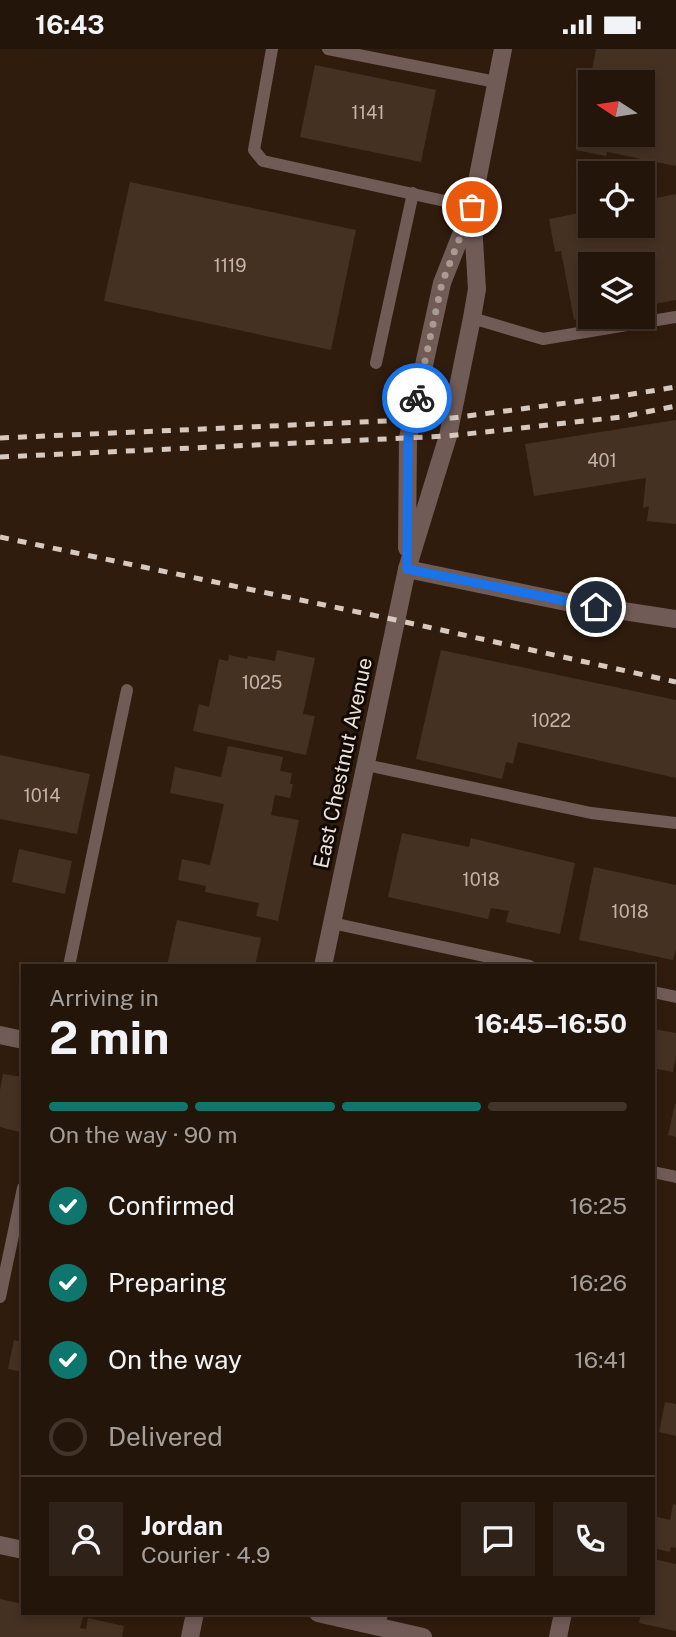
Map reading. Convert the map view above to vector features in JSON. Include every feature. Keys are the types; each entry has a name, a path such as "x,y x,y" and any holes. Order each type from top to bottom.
{"street":[{"name":"East Chestnut Avenue","path":"407,569 408,438 442,283 472,207 503,49"},
{"name":"East Chestnut Avenue","path":"323,964 407,569 448,436 472,318 477,289 472,207"},
{"path":"407,569 570,604 676,619"},
{"path":"0,1035 21,1040"},
{"path":"0,1545 21,1550"},
{"path":"190,1637 195,1615"},
{"path":"336,1615 381,1620 423,1637"},
{"path":"558,1637 563,1615"}],"lane":[{"path":"272,49 254,150 264,161 472,207"},
{"path":"328,49 496,82"},
{"path":"376,363 413,194"},
{"path":"472,318 543,339 676,317"},
{"path":"69,964 127,689"},
{"path":"366,765 592,813 676,823"},
{"path":"332,923 521,964"},
{"path":"655,992 676,997"},
{"path":"655,1172 676,1177"},
{"path":"0,1297 21,1197"}],"building":[{"path":"596,49 676,49 676,166 607,152 606,156 576,150 578,140 578,147 655,147 655,70 592,70"},
{"path":"315,65 436,90 421,162 300,137"},
{"path":"130,182 356,230 331,350 104,301"},
{"path":"676,194 676,300 655,304 655,252 578,252 578,319 574,320 561,251 555,252 549,219 578,213 578,238 655,238 655,198"},
{"path":"676,420 676,524 647,521 649,506 643,508 646,478 534,496 525,444"},
{"path":"277,650 315,658 303,714 315,716 306,755 193,731 199,704 209,707 219,659 228,661 229,655 275,661"},
{"path":"441,650 676,700 676,778 518,742 513,764 506,762 502,779 416,759"},
{"path":"228,746 283,757 280,771 292,773 290,798 275,795 271,815 299,820 278,921 256,916 259,903 205,892 206,886 178,880 182,859 210,865 224,804 170,793 175,767 221,777"},
{"path":"0,755 90,774 77,834 0,819"},
{"path":"402,833 469,847 471,838 575,863 560,934 506,922 509,911 491,908 488,919 388,897"},
{"path":"19,849 72,861 65,894 12,882"},
{"path":"594,867 676,885 676,949 673,960 579,940"},
{"path":"177,920 261,938 255,964 167,964"},
{"path":"655,1029 676,1033 673,1072 655,1068"},
{"path":"3,1074 21,1077 21,1132 0,1127"},
{"path":"676,1104 676,1137 668,1135"},
{"path":"14,1340 21,1342 21,1372 8,1369"},
{"path":"665,1402 676,1404 676,1436 659,1432"},
{"path":"673,1504 676,1505 676,1548 671,1547 670,1552 655,1548 655,1516 670,1520"},
{"path":"655,1559 676,1564 676,1631 639,1623 641,1615 655,1615"},
{"path":"0,1599 21,1604 21,1615 83,1617 80,1628 86,1629 88,1618 124,1626 122,1637 0,1637"}],"railway":[{"path":"0,438 452,418 676,387"},
{"path":"0,457 448,436 621,417 676,406"},
{"path":"0,537 676,682"}],"way so far":[{"path":"417,398 442,283 472,207"}],"route":[{"path":"417,398 408,438 407,569 570,604 596,607"}]}
